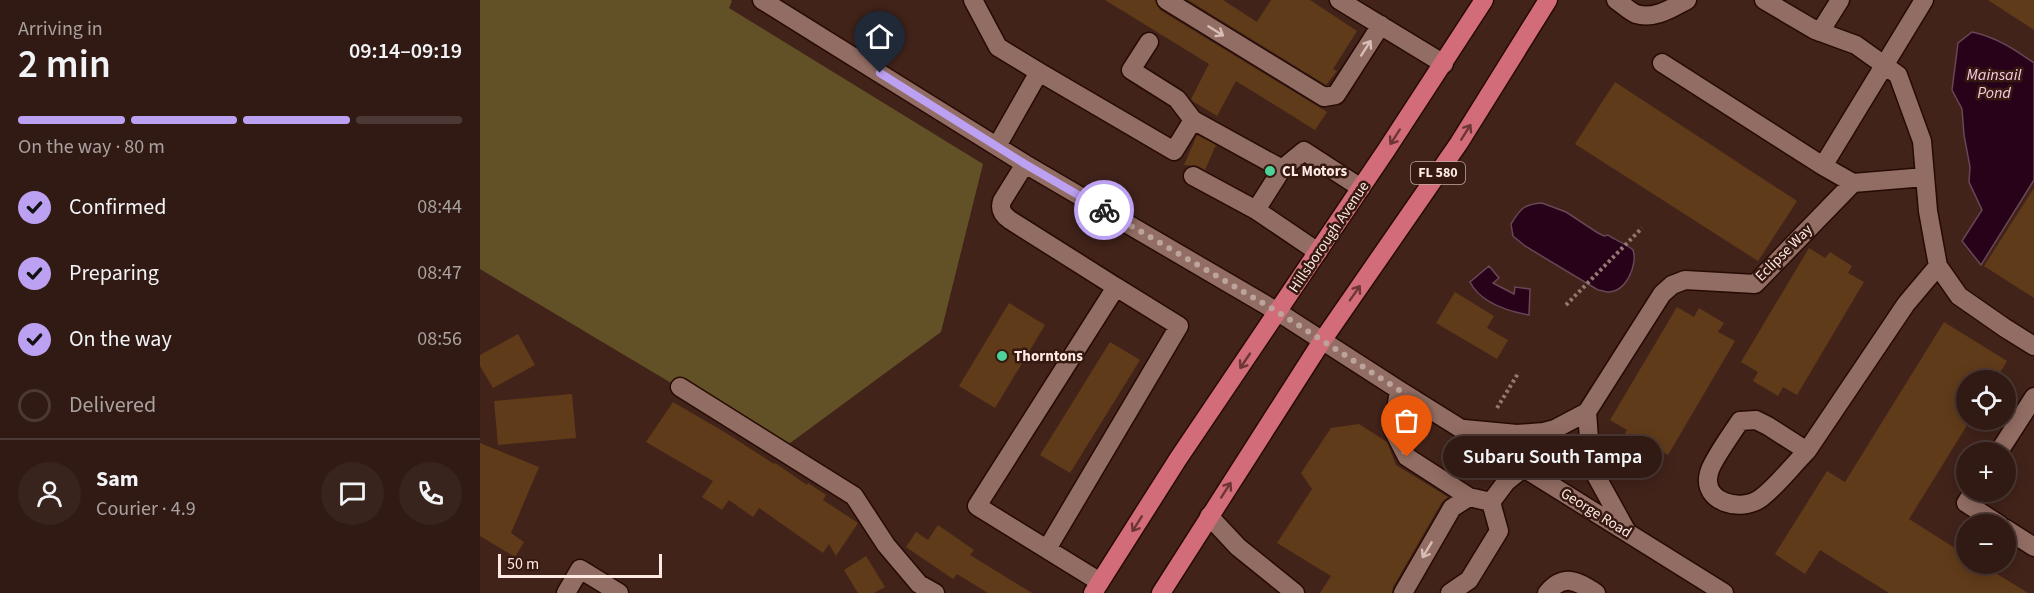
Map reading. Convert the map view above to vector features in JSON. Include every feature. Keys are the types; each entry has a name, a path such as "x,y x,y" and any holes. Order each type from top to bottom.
{"main road":[{"name":"Hillsborough Avenue","path":"1097,588 1178,459 1444,64 1484,0"},
{"name":"FL 580","path":"1161,593 1322,341 1459,143 1548,0"}],"street":[{"name":"George Road","path":"762,0 1025,164 1278,312 1724,593"},
{"path":"973,0 998,48 1174,151 1193,120"},
{"path":"1166,0 1324,97 1336,95 1381,26"},
{"path":"1339,0 1444,64"},
{"path":"1616,0 1636,14 1648,16 1664,13 1687,0"},
{"path":"1764,0 1820,32 1856,45 1898,75 1923,141 1928,211 1938,266 1959,296 2034,346"},
{"path":"1820,32 1840,0"},
{"path":"1822,166 1924,0"},
{"path":"1149,42 1131,70 1177,99 1193,120 1282,169"},
{"path":"1662,63 1822,166 1853,183 1925,177"},
{"path":"997,146 1039,72"},
{"path":"1256,210 1282,169 1304,151 1361,188"},
{"path":"1025,164 1002,201 1000,206 1002,212 1010,220 1179,327 1047,549"},
{"path":"1193,176 1256,210 1318,252"},
{"name":"Eclipse Way","path":"1587,412 1662,294 1672,285 1685,280 1755,284 1853,183"},
{"path":"1807,451 1756,420 1740,421 1709,472 1708,484 1715,496 1730,505 1745,505 1760,499 1807,451 1906,304 1938,266"},
{"path":"1097,588 1047,549 977,506 1116,287"},
{"path":"680,387 854,496 886,545 919,584 935,593"},
{"path":"1399,390 1393,430 1407,457 1469,497 1491,502"},
{"path":"2005,442 2034,397"},
{"path":"1459,428 1517,434 1544,432 1556,429 1587,412 1594,472 1627,532"},
{"path":"1491,502 1506,482 1523,468"},
{"path":"1403,593 1452,508 1469,497"},
{"path":"1450,593 1468,580 1499,531 1491,502"},
{"path":"1967,502 1983,514"},
{"path":"1209,516 1238,547 1295,593"},
{"path":"2016,535 2034,547"},
{"path":"566,593 580,569 619,593"},
{"path":"1547,593 1554,585 1566,580 1578,582 1596,593"}],"path":[{"path":"1566,305 1642,228"},
{"path":"1497,408 1519,372"}],"shaded area":[{"path":"480,0 730,0 732,1 729,8 983,164 941,332 782,449 480,269"}],"water":[{"name":"Mainsail Pond","path":"1972,32 1997,40 2034,63 2034,180 1981,265 1962,241 1982,210 1969,182 1970,167 1962,109 1952,90 1958,43"},
{"path":"1542,203 1566,212 1598,233 1608,235 1633,250 1632,270 1620,288 1608,292 1598,290 1525,246 1513,236 1511,224 1520,211 1527,206"},
{"path":"1489,266 1499,278 1493,283 1514,294 1515,287 1530,289 1529,315 1495,304 1475,289 1470,282"}],"building":[{"path":"1105,0 1155,0 1160,10 1327,112 1315,130 1236,81 1217,116 1191,99 1209,64"},
{"path":"1188,0 1223,0 1257,22 1271,0 1310,0 1357,31 1333,69 1337,71 1326,85"},
{"path":"1988,0 2034,0 2034,30"},
{"path":"1615,82 1797,201 1758,261 1575,144"},
{"path":"1197,135 1216,145 1205,170 1198,166 1184,165"},
{"path":"2034,188 2034,298 1984,266"},
{"path":"1809,248 1825,258 1830,252 1852,266 1848,273 1864,282 1797,395 1783,387 1778,396 1753,381 1758,372 1741,362"},
{"path":"1455,292 1494,316 1487,328 1508,340 1497,359 1436,323"},
{"name":"Thorntons","path":"1009,303 1045,325 995,408 959,386"},
{"path":"1677,307 1694,317 1699,308 1724,323 1718,332 1735,341 1668,455 1652,446 1647,454 1622,439 1627,430 1610,420"},
{"path":"1944,322 2007,361 2002,370 1956,370 1956,430 1964,430 1909,519 1956,549 1956,574 1997,574 2028,593 1889,593 1820,550 1805,574 1775,554 1827,471 1845,482"},
{"path":"518,334 535,365 493,388 480,366 480,355"},
{"name":"Thorntons","path":"1110,342 1140,360 1070,473 1040,455"},
{"path":"572,394 576,438 498,445 494,401"},
{"path":"673,402 775,463 807,485 808,483 826,495 823,500 858,523 836,556 829,544 823,553 759,508 753,517 729,500 722,510 702,497 713,481 646,442"},
{"path":"1359,424 1387,442 1396,465 1448,497 1442,502 1393,587 1392,593 1320,593 1331,576 1277,543 1312,489 1301,473 1331,428"},
{"path":"480,443 539,467 511,533 524,542 515,557 480,536"},
{"path":"938,525 974,550 970,555 1032,593 988,593 957,574 953,579 906,547 916,532 928,540"},
{"path":"866,556 885,587 874,593 858,593 844,570"}],"way so far":[{"path":"1104,210 1278,312 1399,390 1393,430 1407,457"}],"place":[{"name":"CL Motors","path":"1270,171"},
{"name":"Thorntons","path":"1002,356"},
{"name":"Subaru South Tampa","path":"1407,457"}],"route":[{"path":"880,73 1025,164 1104,210"}]}
